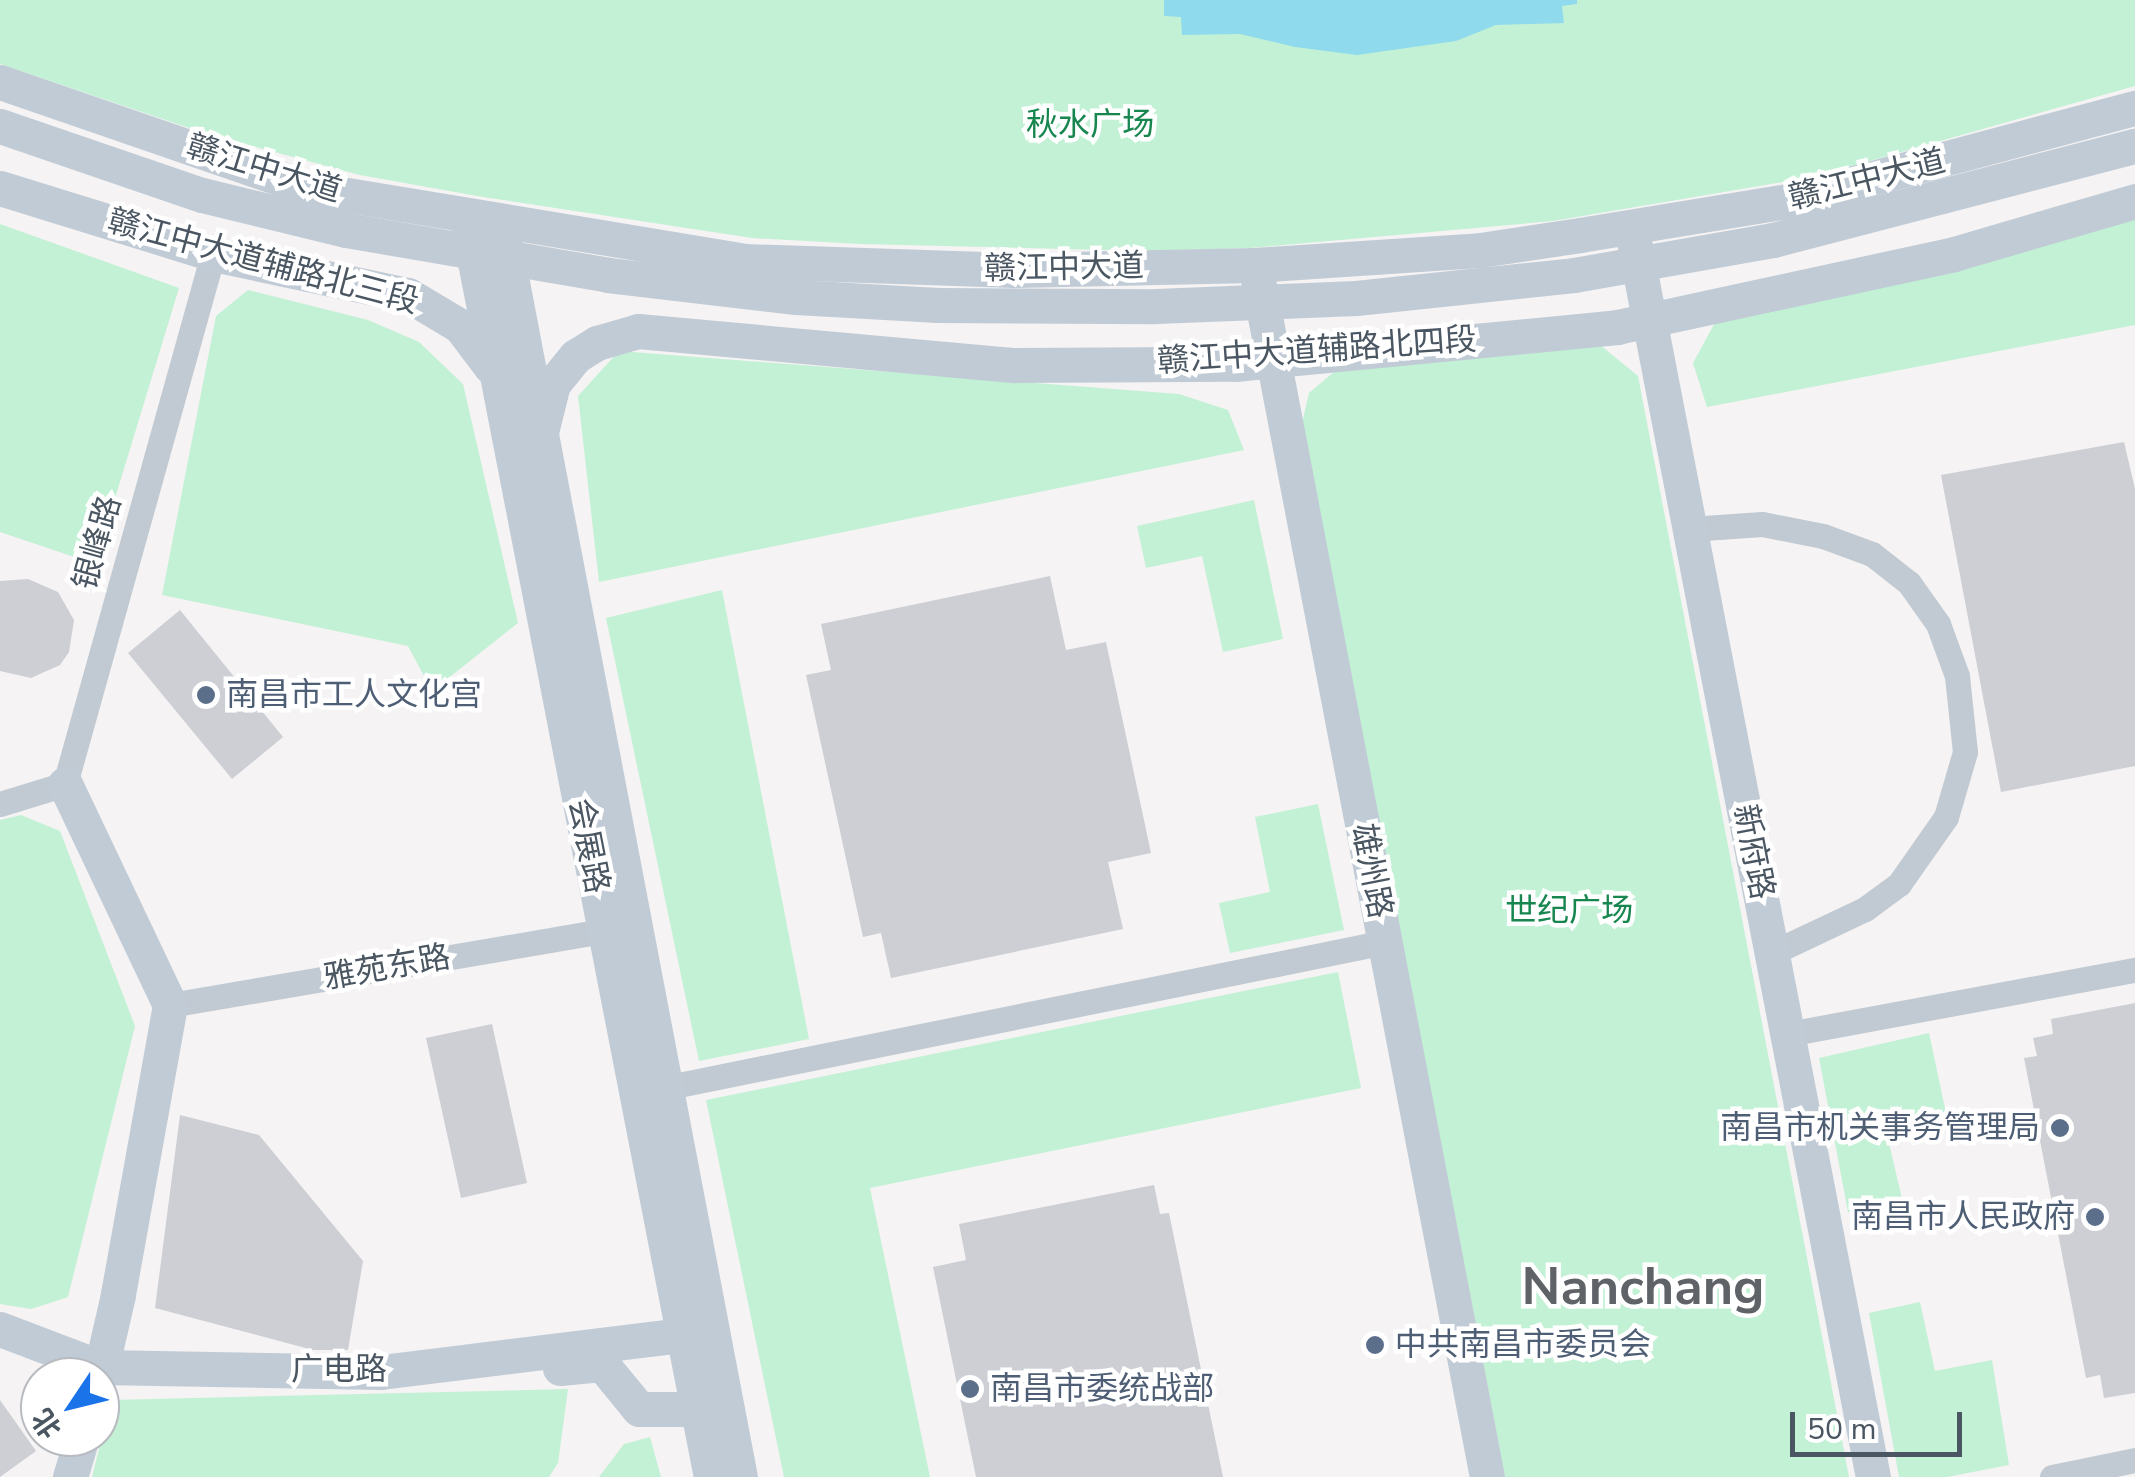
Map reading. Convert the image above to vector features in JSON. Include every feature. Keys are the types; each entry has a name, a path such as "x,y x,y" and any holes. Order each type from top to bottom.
{"street":[{"name":"赣江中大道","path":"0,82 311,188 466,215 494,244 702,286 885,302 1156,306 1262,302 1376,296 1638,264 1773,240 2135,146"},
{"name":"赣江中大道","path":"0,126 202,195 346,230 744,260 1014,270 1255,265 1480,250 1787,200 2135,108"},
{"name":"赣江中大道辅路北三段","path":"0,188 213,254 408,295 460,326 497,378"},
{"name":"赣江中大道辅路北四段","path":"540,432 552,384 576,356 597,343 638,331 1014,364 1274,360 1649,320 1954,254 2135,201"},
{"name":"新府路","path":"1632,228 1873,1477"},
{"name":"会展路","path":"494,244 497,378 604,931 651,1090 740,1477"},
{"name":"会展路","path":"494,244 540,432 651,1090 683,1335 711,1477"},
{"name":"银峰路","path":"64,784 213,254"},
{"name":"雄州路","path":"1255,265 1487,1477"},
{"path":"1690,529 1762,524 1824,536 1872,554 1909,582 1938,624 1957,676 1964,752 1946,817 1899,884 1865,910 1772,953"},
{"path":"0,804 64,784 170,1005 118,1295 102,1357"},
{"name":"雅苑东路","path":"170,1005 604,931"},
{"path":"651,1090 1384,942"},
{"path":"1788,1034 2135,970"},
{"name":"广电路","path":"0,1328 60,1357"},
{"name":"广电路","path":"120,1375 381,1372 683,1335"},
{"name":"广电路","path":"0,1342 45,1357"},
{"name":"广电路","path":"120,1376 377,1384 602,1364 639,1409 698,1409"},
{"path":"2052,1477 2135,1460"}],"green space":[{"name":"秋水广场","path":"0,0 2135,0 2135,86 1813,177 1553,221 1250,248 1147,251 860,244 752,238 477,196 360,175 207,134 0,64"},
{"path":"2135,215 2135,325 1707,407 1693,363 1718,317"},
{"path":"0,224 179,288 95,564 0,532"},
{"path":"248,290 368,320 419,342 463,384 518,623 432,691 408,646 162,595 216,316"},
{"name":"世纪广场","path":"1594,340 1638,376 1849,1477 1505,1477 1302,423 1309,393 1341,366"},
{"path":"619,351 1179,394 1228,410 1244,450 599,582 578,396"},
{"path":"1254,500 1283,639 1223,652 1202,556 1146,568 1137,526"},
{"path":"722,590 809,1039 699,1061 606,618"},
{"path":"1318,804 1344,930 1230,953 1219,903 1270,892 1255,817"},
{"path":"21,815 60,831 135,1026 68,1297 31,1309 0,1304 0,820"},
{"path":"1338,972 1361,1088 870,1188 930,1477 784,1477 706,1100"},
{"path":"1929,1033 1949,1127 1889,1143 1903,1203 1848,1212 1819,1058"},
{"path":"1920,1302 1935,1371 1992,1360 2009,1465 1947,1477 1899,1477 1869,1313"},
{"path":"568,1389 558,1463 549,1477 92,1477 97,1457 120,1457 120,1400"},
{"path":"650,1437 661,1477 599,1477 624,1444"}],"water":[{"path":"1164,0 1577,0 1577,4 1562,6 1564,23 1496,25 1456,41 1357,55 1295,47 1240,34 1182,35 1181,17 1164,16"}],"building":[{"path":"2124,442 2135,489 2135,766 2001,792 1941,475"},
{"path":"1050,576 1066,650 1106,642 1151,853 1108,862 1123,929 891,978 881,933 863,937 806,675 831,670 821,624"},
{"path":"28,579 58,592 74,620 69,652 60,665 31,678 0,671 0,581"},
{"name":"南昌市工人文化宫","path":"180,610 283,737 232,779 128,653"},
{"name":"南昌市人民政府","path":"2135,1003 2135,1393 2104,1398 2100,1375 2086,1378 2024,1058 2037,1056 2033,1038 2053,1034 2051,1019"},
{"path":"492,1024 527,1183 461,1198 426,1038"},
{"path":"180,1115 259,1135 363,1261 348,1350 313,1350 155,1308"},
{"path":"1154,1185 1160,1214 1169,1213 1223,1477 976,1477 933,1267 966,1260 959,1224"},
{"path":"0,1400 20,1428 20,1457 28,1457 0,1477"}],"place":[{"name":"南昌市工人文化宫","path":"206,695"},
{"name":"南昌市机关事务管理局","path":"2060,1128"},
{"name":"南昌市人民政府","path":"2095,1217"},
{"name":"中共南昌市委员会","path":"1375,1345"},
{"name":"南昌市委统战部","path":"970,1389"}],"district":[{"name":"Nanchang","path":"1643,1287"}]}
